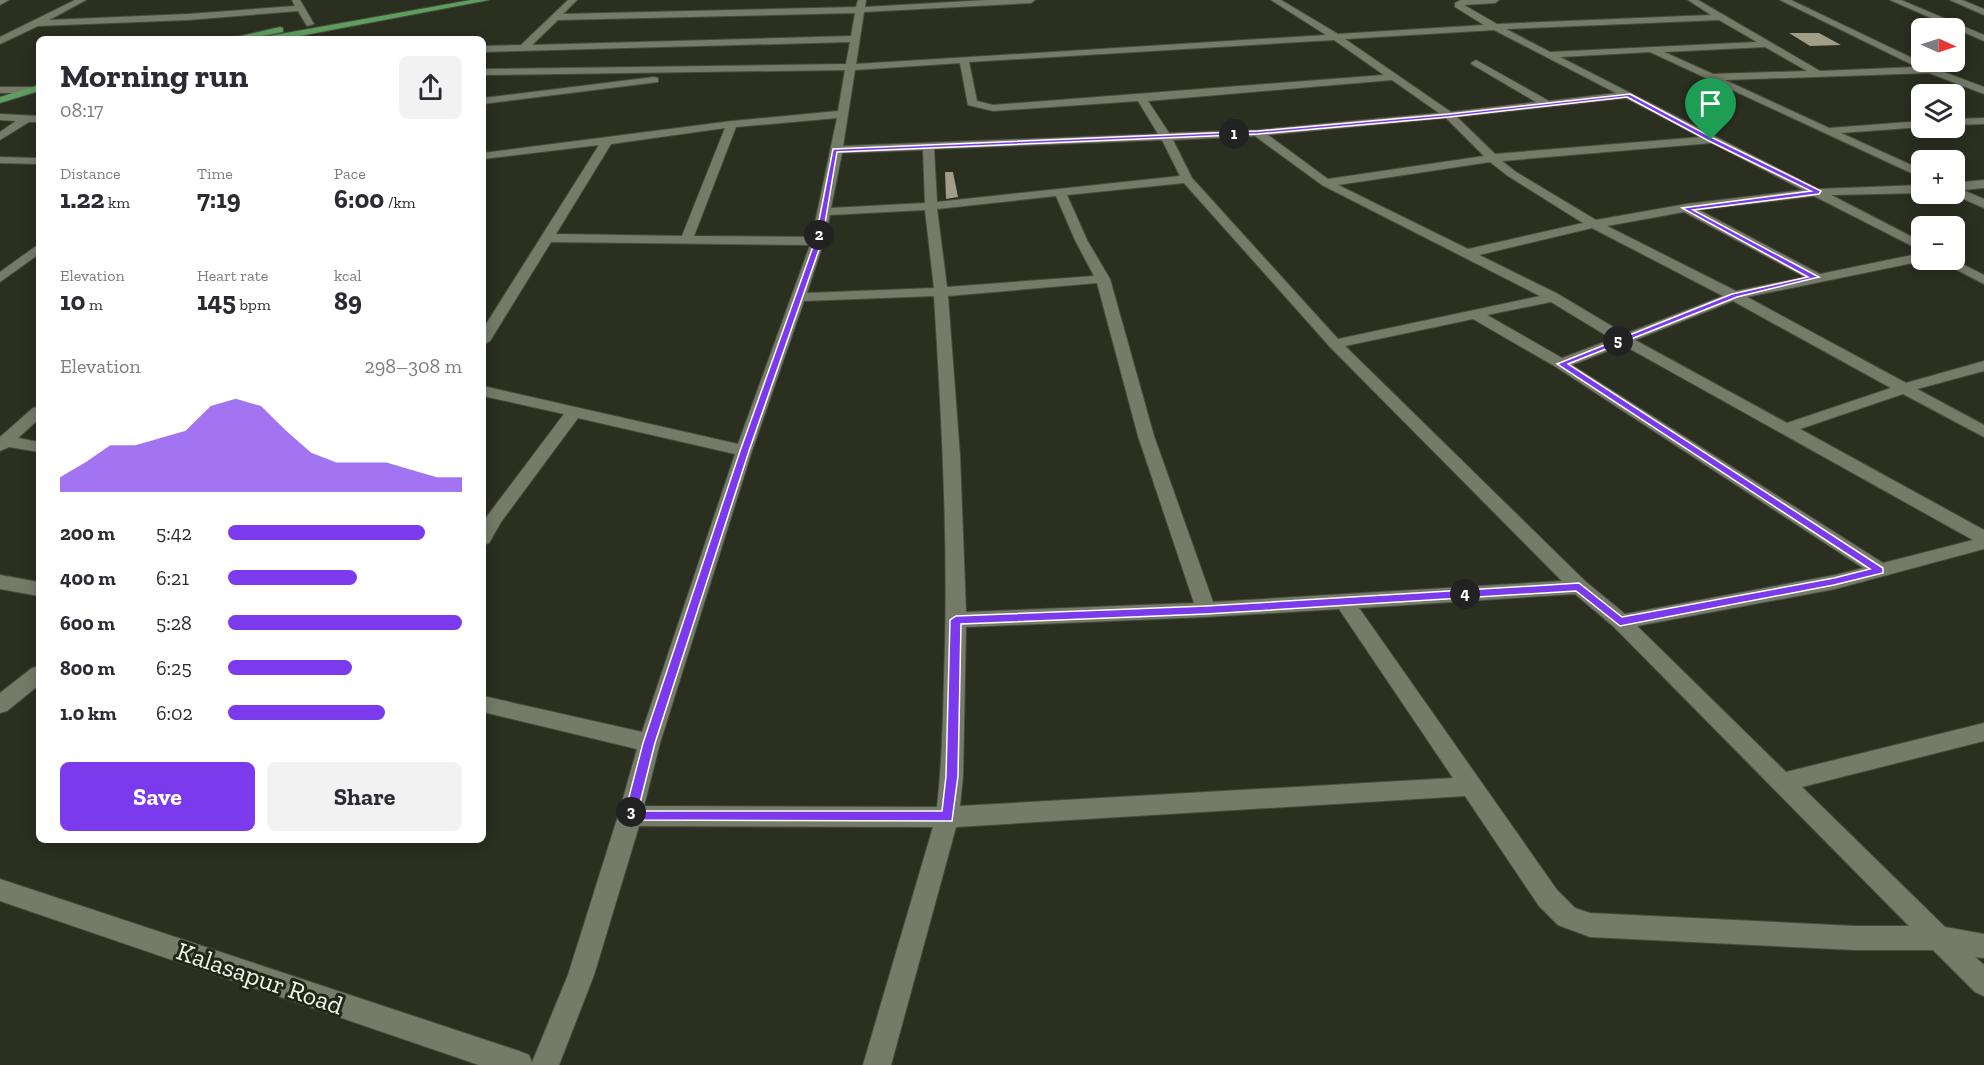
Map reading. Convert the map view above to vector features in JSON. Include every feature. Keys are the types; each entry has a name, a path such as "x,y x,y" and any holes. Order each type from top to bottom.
{"main road":[{"path":"248,36 441,0"},
{"path":"286,36 485,0"},
{"path":"0,100 36,92"},
{"path":"0,108 36,92"}],"street":[{"path":"0,2 5,0"},
{"path":"0,41 82,0"},
{"path":"524,47 573,0"},
{"path":"557,17 1031,0"},
{"path":"1275,0 1336,37 1449,116 1512,174 1594,224 1734,296 1984,432"},
{"path":"1495,0 1463,2 1458,5 1711,140 1819,192 1911,241"},
{"path":"1692,0 1817,73"},
{"path":"1784,0 1911,61"},
{"path":"1894,0 1984,38"},
{"path":"1954,0 1984,12"},
{"path":"36,23 188,17 298,4 310,24"},
{"path":"546,1065 581,975 630,816 649,743 744,451 818,241 861,5"},
{"path":"486,72 849,67 1496,27 1719,17"},
{"path":"486,50 854,39"},
{"path":"1551,54 1766,44"},
{"path":"1651,49 1911,170"},
{"path":"964,60 972,103 1024,107 1392,77"},
{"path":"1476,63 1545,103"},
{"path":"486,101 578,91 730,69"},
{"path":"1709,77 1911,71"},
{"path":"1935,72 1984,91"},
{"path":"0,90 36,92"},
{"path":"835,150 1258,133 1449,116 1628,95"},
{"path":"1141,98 1173,148 1187,179 1335,344 1579,587 1620,622 1783,782 1984,983"},
{"path":"486,156 732,124 840,114"},
{"path":"0,117 36,119"},
{"path":"0,137 26,119"},
{"path":"1965,122 1984,121"},
{"path":"686,241 732,124"},
{"path":"1827,131 1911,125"},
{"path":"1258,133 1308,172 1326,183 1554,297 1623,339 1984,538"},
{"path":"1326,183 1492,158 1711,140"},
{"path":"486,336 607,141"},
{"path":"877,1065 947,817 952,776 956,620 952,456 928,146"},
{"path":"0,160 36,161"},
{"path":"824,212 931,206 1187,179"},
{"path":"1965,187 1984,184"},
{"path":"1470,254 1594,224 1686,208 1819,192 1911,189"},
{"path":"1060,192 1081,240 1103,279 1146,436 1206,610"},
{"path":"1965,194 1984,204"},
{"path":"1686,208 1815,277"},
{"path":"545,238 818,241"},
{"path":"0,278 36,250"},
{"path":"1561,364 1734,296 1815,277 1911,259"},
{"path":"1964,270 1984,280"},
{"path":"798,297 941,292 1103,279"},
{"path":"1335,344 1554,297"},
{"path":"1475,314 1561,364 1880,570"},
{"path":"1788,428 1905,388 1984,366"},
{"path":"486,392 744,451"},
{"path":"489,519 574,412"},
{"path":"3,444 36,414"},
{"path":"3,444 36,447"},
{"path":"1620,622 1834,582 1984,543"},
{"path":"0,582 36,589"},
{"path":"956,620 1206,610 1579,587"},
{"path":"1343,600 1548,898 1567,917 1590,925 1855,938 1940,938 1984,946"},
{"path":"0,705 36,676"},
{"path":"486,705 649,743"},
{"path":"1783,782 1984,732"},
{"path":"630,816 947,817 1472,786"},
{"name":"Kalasapur Road","path":"0,890 519,1065"}],"building":[{"path":"1789,33 1819,33 1841,45 1810,46"},
{"path":"945,172 953,172 958,197 946,199"}],"route":[{"path":"1628,95 1711,140 1819,192 1686,208 1815,277 1734,296 1561,364 1880,570 1834,582 1620,622 1579,587 1206,610 956,620 952,776 947,817 630,816 649,743 744,451 818,241 831,182 835,150 1258,133 1449,116 1628,95"}]}
